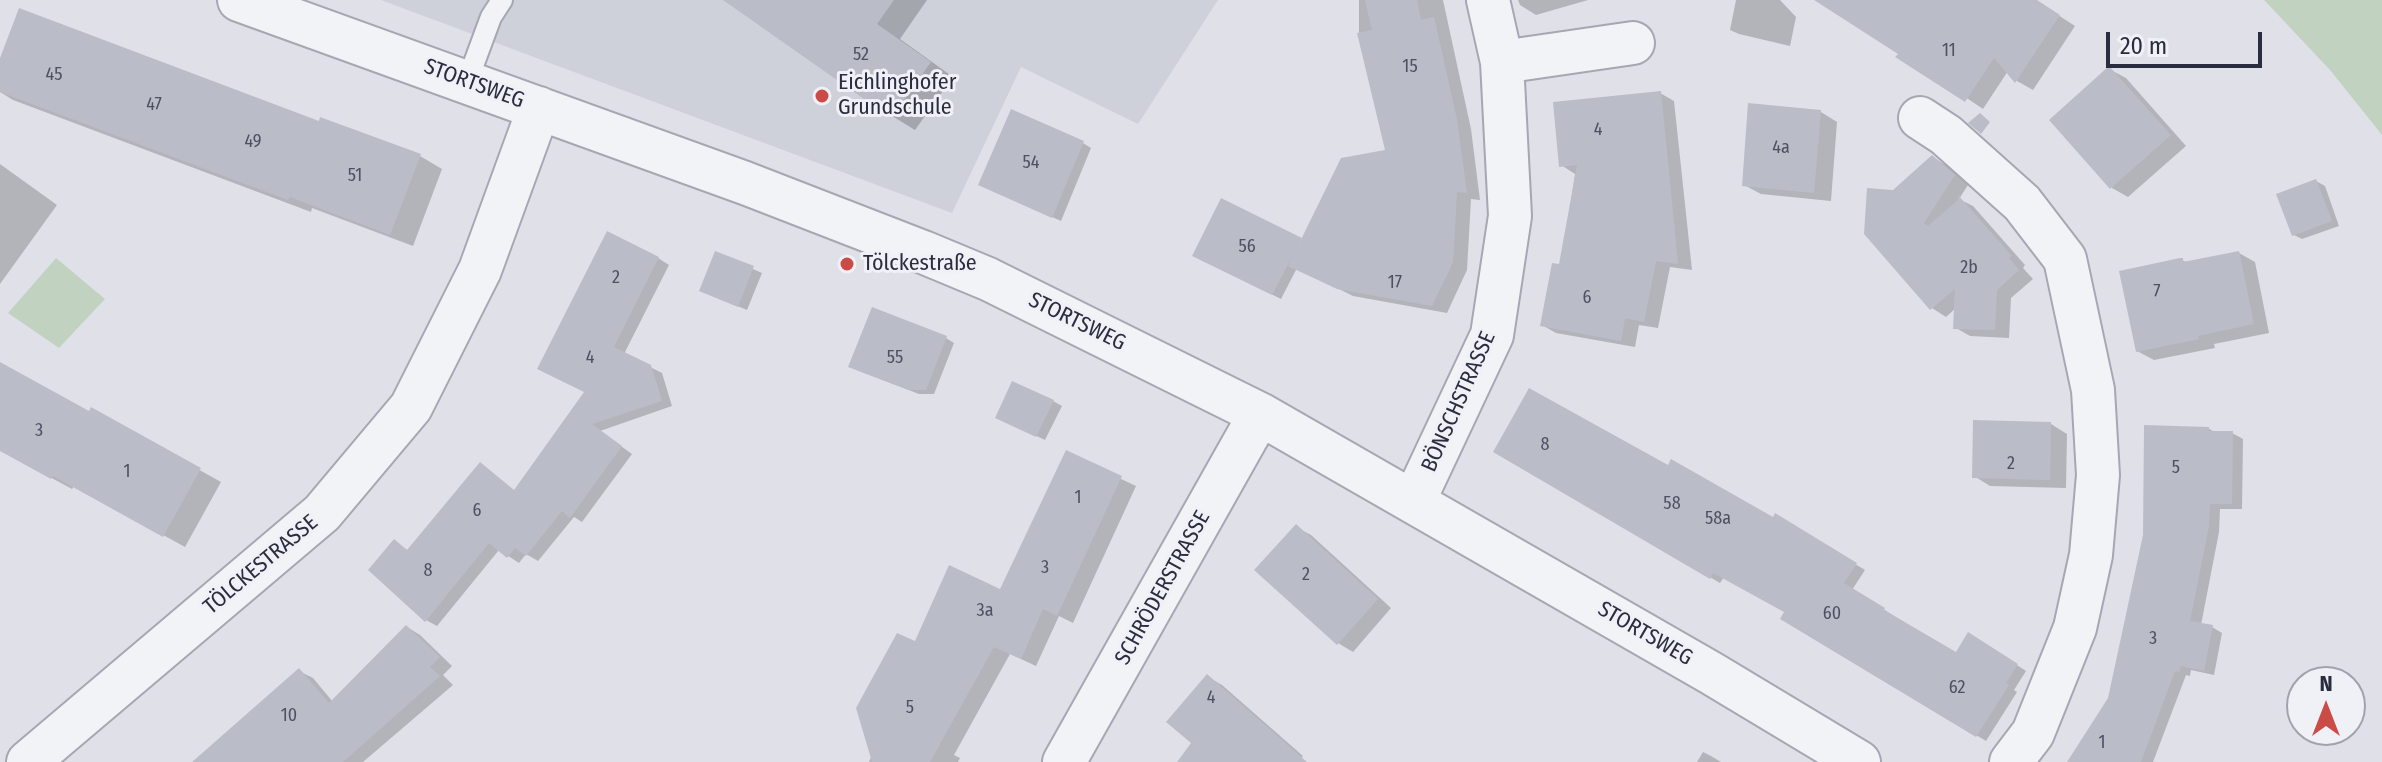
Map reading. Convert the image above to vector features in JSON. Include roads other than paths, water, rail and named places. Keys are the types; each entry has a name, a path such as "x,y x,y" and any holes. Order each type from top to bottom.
{"street":[{"name":"STORTSWEG","path":"239,0 745,183 988,279 1260,414 1711,673 1859,762"},
{"name":"BÖNSCHSTRASSE","path":"1414,501 1492,335 1510,216 1502,62 1488,0"},
{"path":"1502,62 1633,43"},
{"name":"TÖLCKESTRASSE","path":"28,762 322,513 411,407 480,270 539,108"},
{"path":"1920,118 1946,135 2022,203 2065,259 2093,390 2098,475 2091,555 2075,628 2033,733 2011,762"},
{"name":"SCHRÖDERSTRASSE","path":"1064,762 1260,414"}],"lane":[{"path":"467,82 491,17 502,0"}],"place":[{"name":"Eichlinghofer Grundschule","path":"822,96"},
{"name":"Tölckestraße","path":"847,264"}]}
